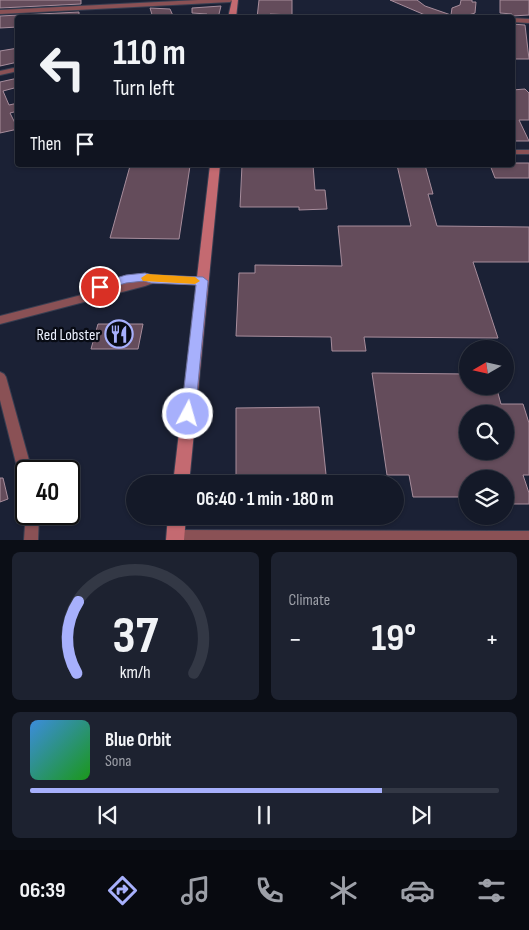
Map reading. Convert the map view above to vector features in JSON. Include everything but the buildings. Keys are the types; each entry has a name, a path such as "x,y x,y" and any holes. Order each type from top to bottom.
{"street":[{"path":"0,12 230,0"},
{"path":"233,15 236,0"},
{"path":"515,20 529,21"},
{"path":"0,73 15,70"},
{"path":"515,152 529,152"},
{"path":"182,475 215,167"},
{"path":"0,320 145,283 151,279 203,281"},
{"path":"0,377 22,460"},
{"path":"31,540 32,525"},
{"path":"176,525 175,539 529,538"}],"slow traffic":[{"path":"147,278 195,281"}],"place":[{"name":"Red Lobster","path":"119,334"}],"route":[{"path":"100,287 126,279 145,277 151,279 203,281 188,414"}]}
